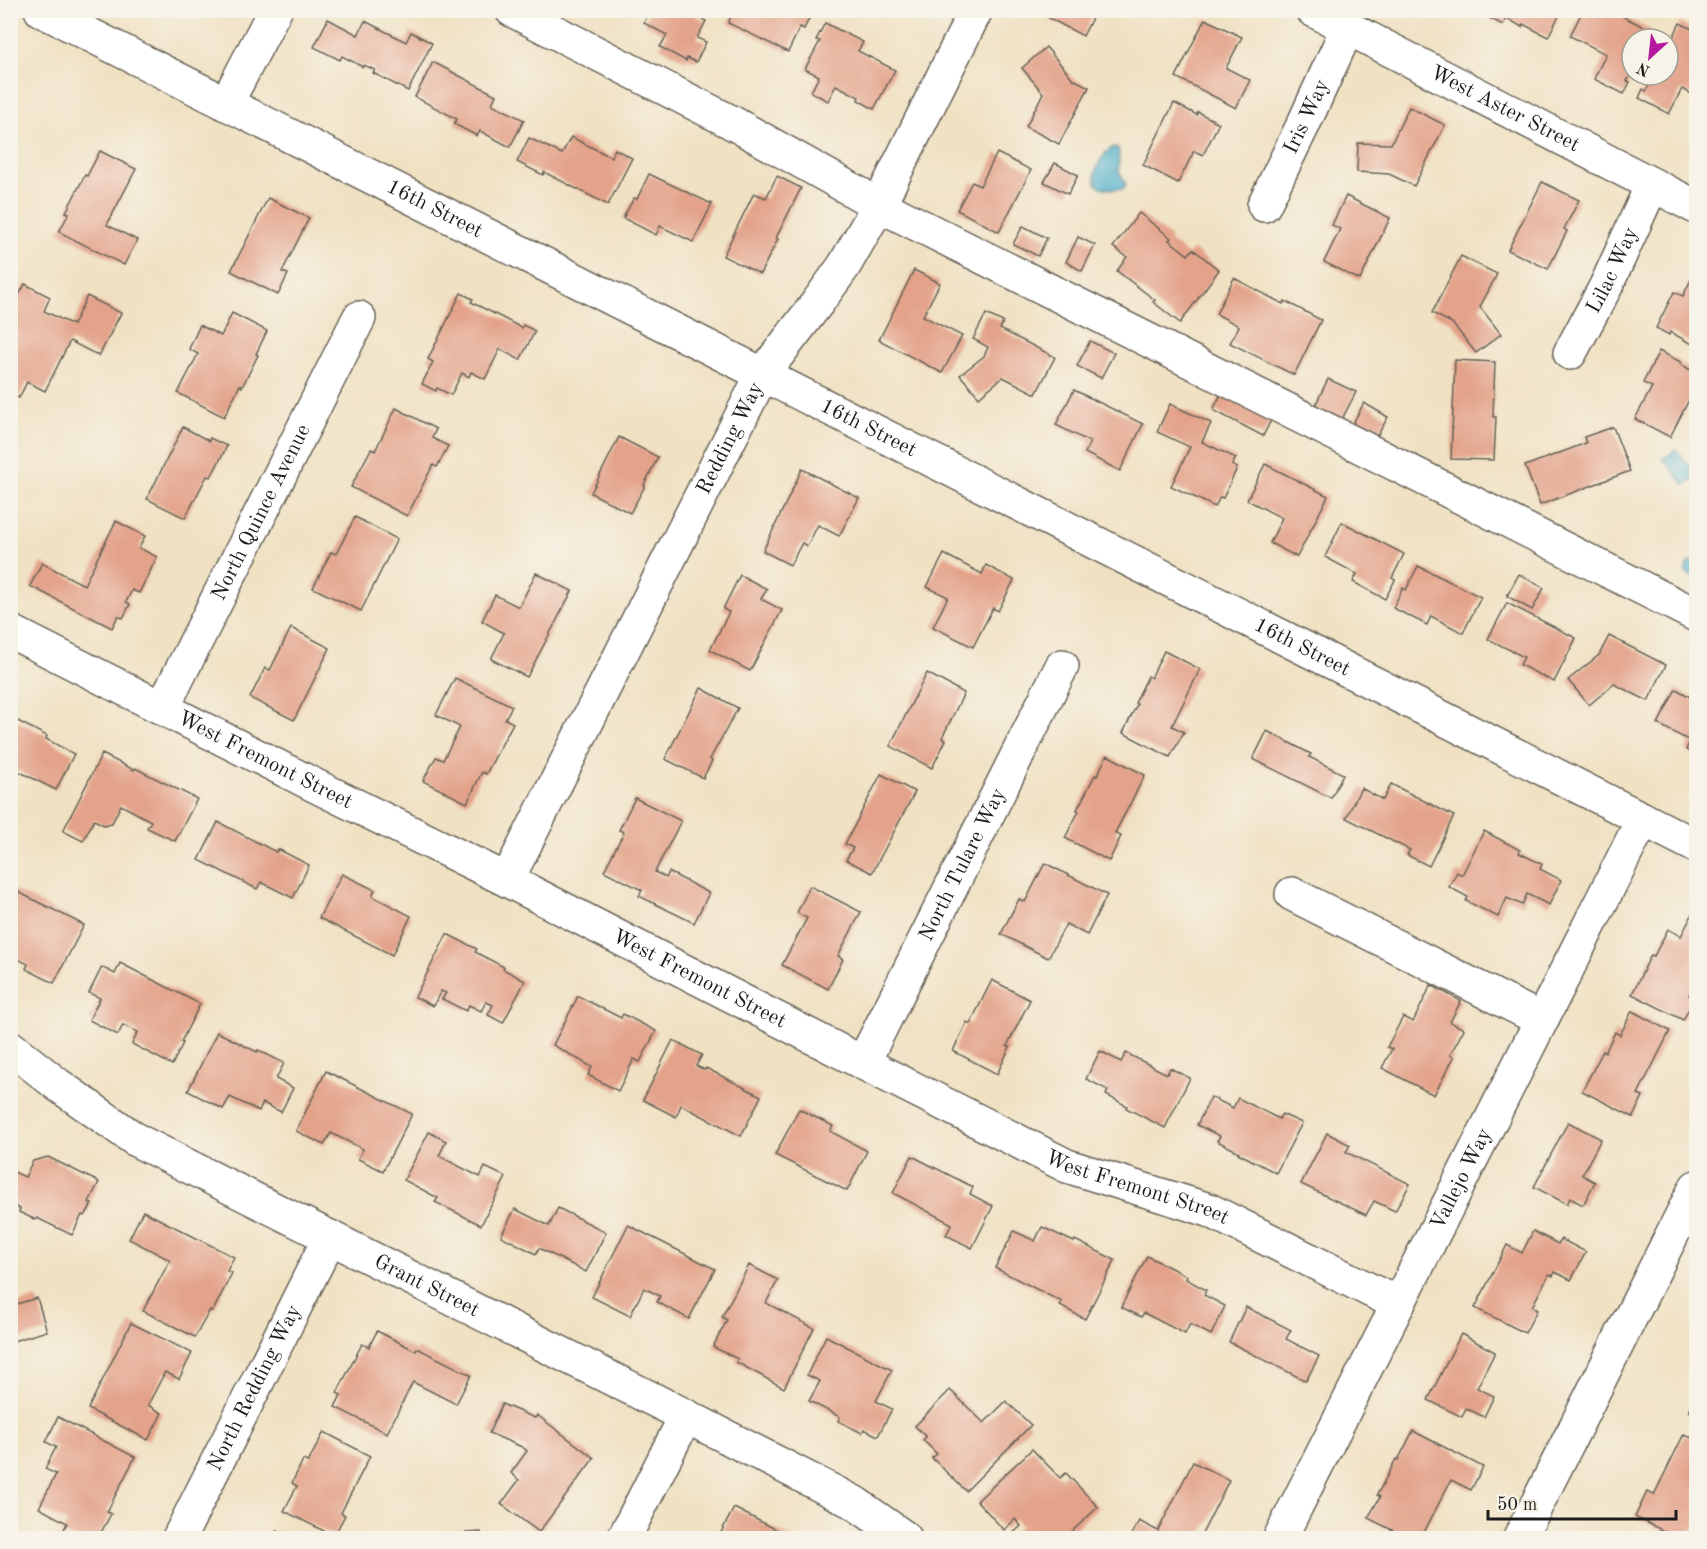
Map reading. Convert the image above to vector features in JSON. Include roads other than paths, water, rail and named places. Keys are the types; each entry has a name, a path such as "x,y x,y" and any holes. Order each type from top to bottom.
{"street":[{"name":"16th Street","path":"41,10 1696,846"},
{"path":"226,104 276,10"},
{"path":"512,10 731,122 879,205 1696,615"},
{"name":"West Aster Street","path":"1313,10 1696,207"},
{"name":"Redding Way","path":"507,880 762,375 844,266 879,205 966,14"},
{"name":"Iris Way","path":"1264,205 1347,28"},
{"name":"Lilac Way","path":"1570,353 1606,286 1652,185"},
{"name":"North Quince Avenue","path":"164,707 359,318"},
{"name":"West Fremont Street","path":"10,631 507,880 863,1064 1067,1166 1209,1210 1398,1304"},
{"name":"North Tulare Way","path":"863,1064 1062,666"},
{"name":"Vallejo Way","path":"1280,1539 1643,819"},
{"path":"1292,894 1542,1020"},
{"name":"Grant Street","path":"10,1047 58,1085 136,1140 855,1503 905,1539"},
{"path":"1520,1539 1696,1186"},
{"name":"North Redding Way","path":"179,1539 330,1237"},
{"path":"624,1539 686,1416"}],"water":[{"path":"1114,147 1118,148 1119,171 1126,186 1120,190 1099,186 1095,177 1098,164"},
{"path":"1676,449 1696,474 1685,486 1663,459"},
{"path":"1693,561 1696,563 1696,586 1693,577 1685,572 1687,564"}]}
